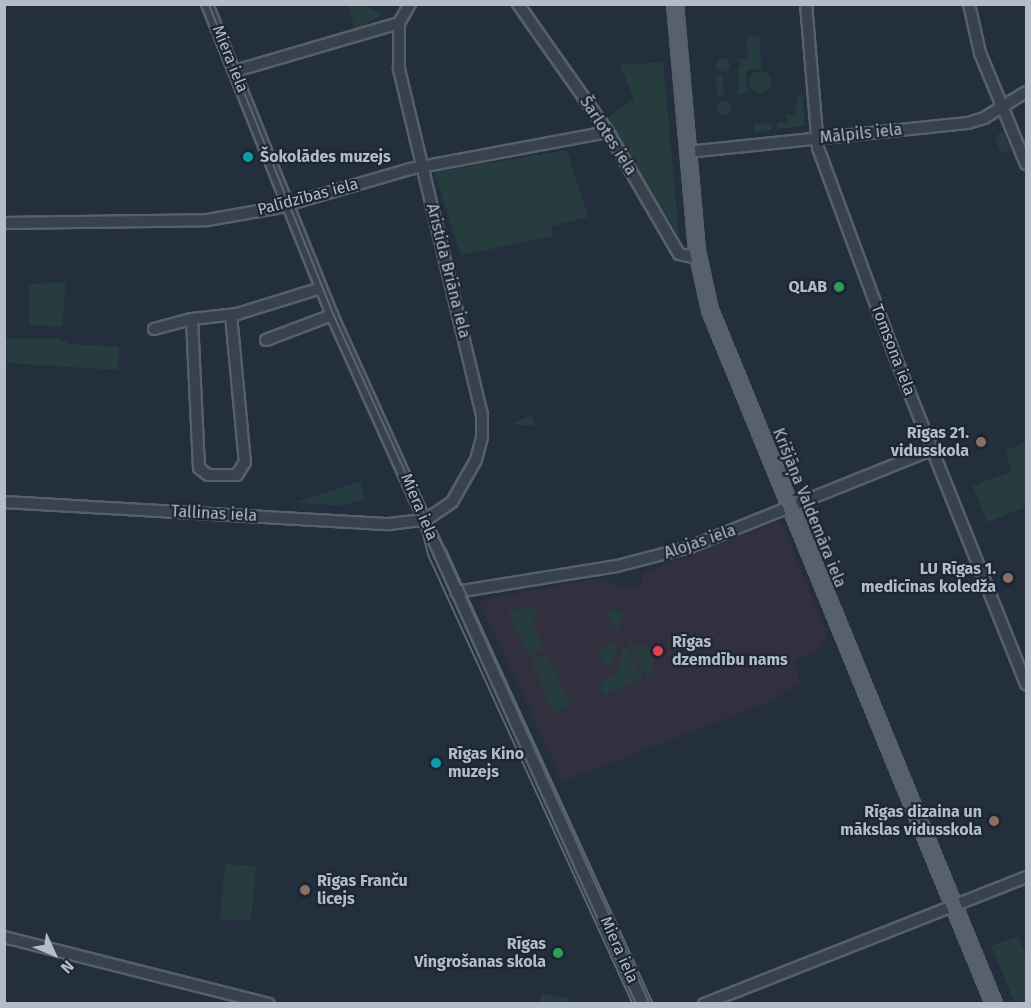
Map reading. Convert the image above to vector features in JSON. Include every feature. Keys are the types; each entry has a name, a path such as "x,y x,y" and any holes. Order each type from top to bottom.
{"main road":[{"name":"Krišjāņa Valdemāra iela","path":"675,4 698,258 710,310 994,1004"}],"street":[{"name":"Miera iela","path":"207,4 332,315 643,1004"},
{"path":"235,71 399,23 410,4"},
{"name":"Šarlotes iela","path":"518,4 608,132 680,254 698,258"},
{"name":"Tomsona iela","path":"806,4 817,139 931,450 1026,684"},
{"path":"969,4 975,38 1026,164"},
{"name":"Aristida Briāna iela","path":"399,23 399,68 483,426 476,460 460,490 445,508 424,520"},
{"name":"Mālpils iela","path":"687,152 968,123 1002,107 1026,92"},
{"name":"Palīdzības iela","path":"4,223 207,220 289,204 423,166 608,132"},
{"path":"154,329 192,319 231,315 321,288"},
{"path":"192,319 199,468 208,475 237,475 245,462 231,315"},
{"path":"266,340 332,315"},
{"name":"Alojas iela","path":"456,592 651,559 729,534 931,450"},
{"name":"Tallinas iela","path":"4,502 389,524 424,520"},
{"path":"704,1004 955,908 1026,877"},
{"path":"4,937 269,1004"}],"shaded area":[{"name":"Rīgas dzemdību nams","path":"778,522 782,524 827,633 821,648 793,661 801,684 763,704 563,781 479,600 601,578 625,589 643,585 643,573"}],"green space":[{"path":"348,5 364,5 382,15 355,29"},
{"path":"759,36 762,69 746,70 748,93 738,94 738,66 743,65 737,59 748,58 747,37"},
{"path":"720,58 726,58 730,65 726,72 720,72 716,68 716,62"},
{"path":"663,62 679,236 606,119 634,99 620,65"},
{"path":"760,71 768,74 771,82 768,90 760,93 752,90 749,82 752,74"},
{"path":"716,75 723,75 724,95 717,96"},
{"path":"798,95 803,95 805,126 777,129 777,123 787,123 786,115 794,115"},
{"path":"721,101 727,101 731,108 727,115 721,115 717,111 717,105"},
{"path":"771,123 772,130 754,133 754,124"},
{"path":"1003,131 1011,150 1001,153 995,137"},
{"path":"567,150 588,217 552,226 553,236 461,255 434,172"},
{"path":"66,282 62,327 29,325 29,284"},
{"path":"59,338 69,344 119,347 118,370 7,363 6,339"},
{"path":"529,416 533,417 536,426 512,424"},
{"path":"1026,442 1026,507 987,522 973,486 1012,471 1005,451"},
{"path":"361,481 365,499 339,506 296,502"},
{"path":"535,607 538,619 532,621 544,647 530,658 508,611"},
{"path":"609,609 624,613 618,632 608,615"},
{"path":"612,641 617,649 614,662 609,668 598,651"},
{"path":"626,642 658,649 649,677 647,678"},
{"path":"623,645 644,677 604,695 600,682 617,673"},
{"path":"541,656 548,657 570,705 553,713 531,661"},
{"path":"225,864 256,866 251,921 220,919"},
{"path":"1018,936 1026,958 1026,1003 1015,1003 991,946"},
{"path":"542,993 569,999 568,1003 540,1003"}],"tram line":[{"path":"209,4 334,315 427,519 447,551 653,1004"},
{"path":"417,510 429,556 633,1004"}],"place":[{"name":"Šokolādes muzejs","path":"248,157"},
{"name":"QLAB","path":"839,287"},
{"name":"Rīgas 21. vidusskola","path":"981,442"},
{"name":"LU Rīgas 1. medicīnas koledža","path":"1008,578"},
{"name":"Rīgas dzemdību nams","path":"658,651"},
{"name":"Rīgas Kino muzejs","path":"436,763"},
{"name":"Rīgas dizaina un mākslas vidusskola","path":"994,821"},
{"name":"Rīgas Franču licejs","path":"305,890"},
{"name":"Rīgas Vingrošanas skola","path":"558,953"}]}
